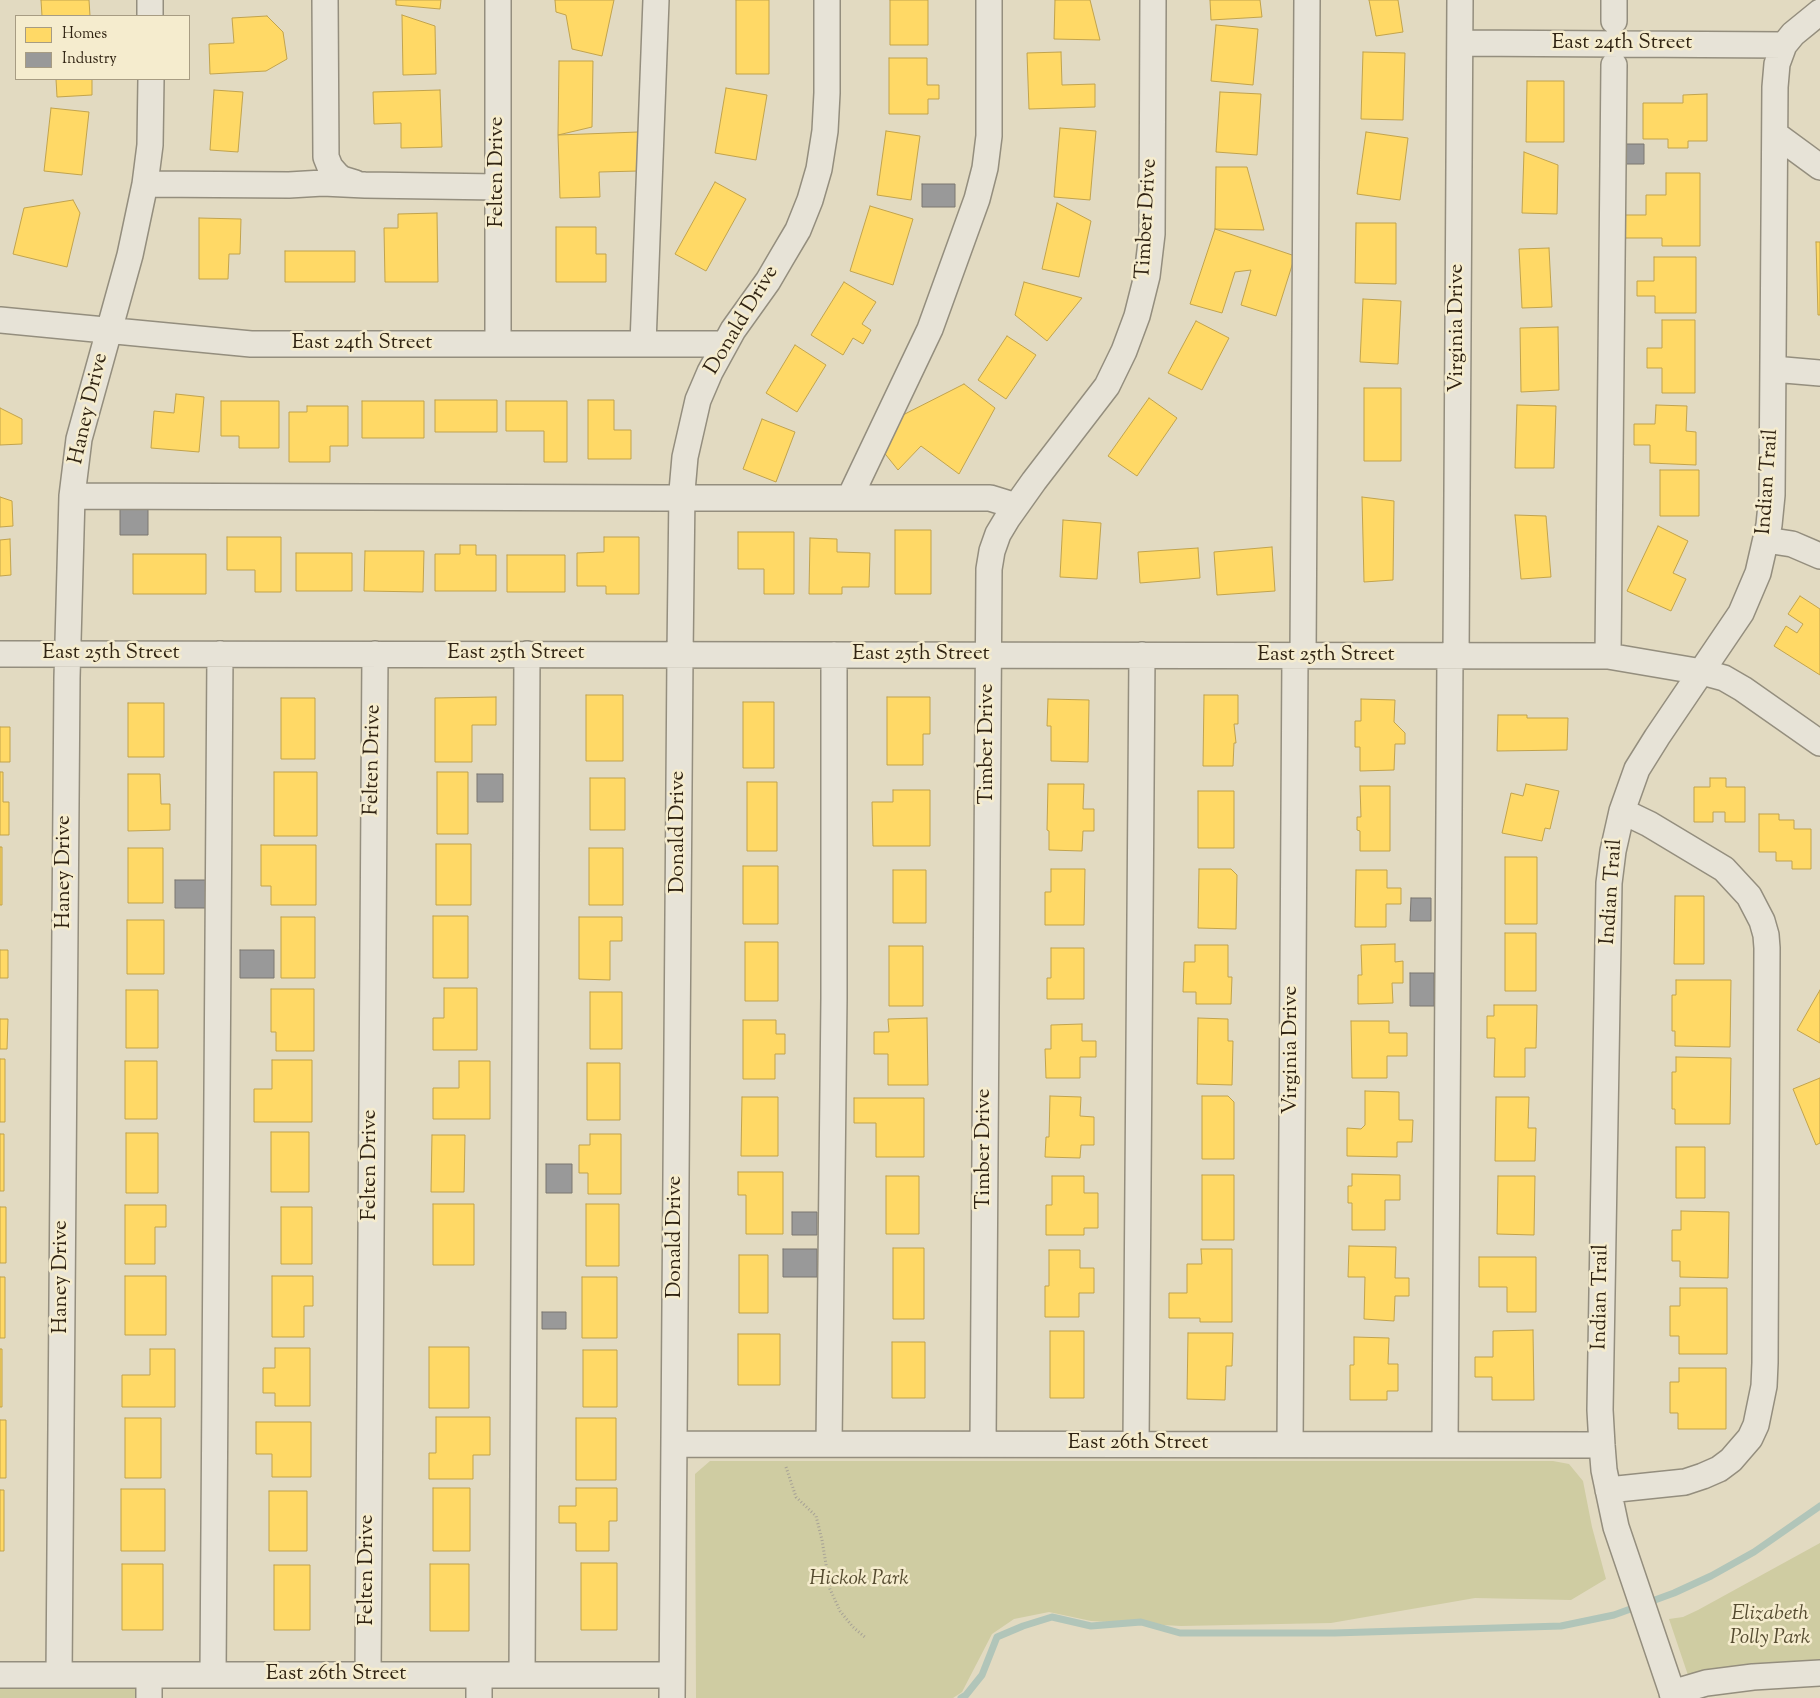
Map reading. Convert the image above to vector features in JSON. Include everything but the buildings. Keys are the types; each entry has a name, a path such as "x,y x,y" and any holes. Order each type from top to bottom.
{"street":[{"path":"150,0 150,15"},
{"path":"325,0 326,157 333,171 342,180 365,185"},
{"name":"Felten Drive","path":"498,0 498,344"},
{"path":"643,344 656,0"},
{"name":"Donald Drive","path":"672,1686 680,655 682,498 685,457 694,415 710,372 724,344 798,230 810,200 819,169 825,131 827,0"},
{"path":"850,497 930,329 980,191 986,168 989,136 989,0"},
{"name":"Timber Drive","path":"982,1444 989,568 998,534 1016,506 1107,386 1124,350 1143,295 1151,255 1152,234 1153,0"},
{"name":"Virginia Drive","path":"1290,1444 1307,0"},
{"name":"Virginia Drive","path":"1445,1445 1460,0"},
{"name":"Indian Trail","path":"1673,1696 1616,1528 1608,1490 1602,1445 1600,1400 1609,883 1613,851 1622,811 1637,769 1741,613 1758,573 1766,540 1772,496 1777,64 1784,45 1793,34 1820,12"},
{"name":"East 24th Street","path":"1460,43 1784,45"},
{"path":"1608,656 1614,65"},
{"name":"Haney Drive","path":"59,1675 67,654 72,496 79,439 130,255 145,184 150,145 150,80"},
{"path":"1775,134 1820,167"},
{"path":"289,185 314,175 326,157"},
{"path":"145,184 289,185 323,183 498,186"},
{"name":"East 24th Street","path":"0,320 251,344 724,344"},
{"path":"1773,369 1820,373"},
{"path":"72,496 990,498 1016,506"},
{"path":"1766,540 1792,544 1820,556"},
{"name":"East 25th Street","path":"0,654 1608,656 1702,672 1724,678 1743,688 1820,743"},
{"path":"213,1675 220,654"},
{"name":"Felten Drive","path":"368,1675 375,654"},
{"path":"522,1675 527,654"},
{"path":"829,1444 834,998 834,655"},
{"path":"1136,1444 1142,655"},
{"path":"1608,1490 1685,1482 1703,1476 1731,1460 1750,1438 1756,1425 1762,1402 1765,1363 1766,935 1762,921 1750,896 1724,868 1622,811"},
{"name":"East 26th Street","path":"674,1444 1602,1445"},
{"path":"1673,1696 1706,1683 1753,1677 1820,1673"},
{"name":"East 26th Street","path":"0,1675 59,1675 149,1686 213,1675 368,1675 479,1686 522,1675 672,1686"}],"path":[{"path":"786,1466 796,1497 816,1516 830,1589 840,1611 853,1627 866,1638"}],"green space":[{"name":"Hickok Park","path":"710,1461 1553,1461 1569,1464 1583,1481 1592,1527 1606,1579 1571,1600 1475,1598 1331,1623 1181,1626 1091,1621 1049,1612 1014,1619 992,1634 962,1692 953,1698 696,1698 695,1474"},
{"name":"Elizabeth Polly Park","path":"1820,1543 1820,1673 1692,1687 1669,1619 1683,1617 1698,1610"},
{"path":"0,1675 149,1675 149,1698 0,1698"}],"waterway":[{"path":"961,1698 966,1695 982,1675 997,1637 1052,1617 1091,1626 1141,1622 1180,1633 1334,1633 1561,1626 1614,1615 1674,1593 1711,1576 1754,1552 1820,1506"}]}
